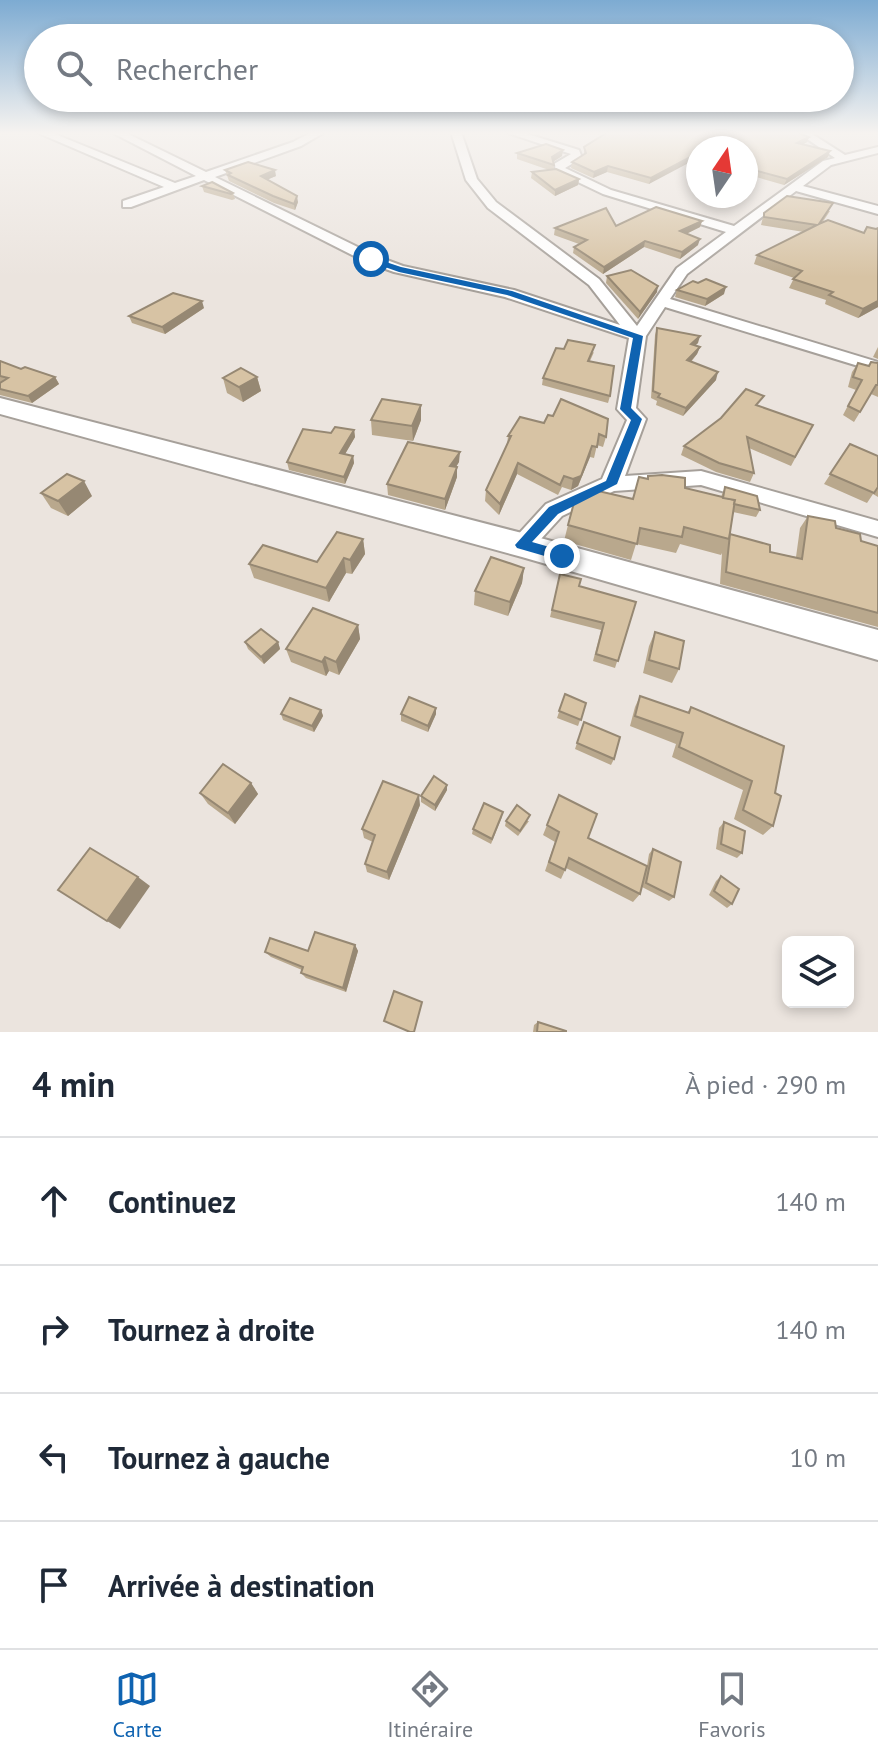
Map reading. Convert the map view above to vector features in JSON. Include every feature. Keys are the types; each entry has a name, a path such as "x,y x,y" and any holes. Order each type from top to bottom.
{"main road":[{"path":"0,406 522,545 878,645"}],"street":[{"path":"158,180 177,188"},
{"path":"127,204 198,180"},
{"path":"211,180 371,259 399,269 509,293 638,336"},
{"path":"472,180 492,205 594,282 638,336"},
{"path":"582,180 607,192 734,230"},
{"path":"611,484 637,419 626,409 638,336 682,271 734,230 806,180"},
{"path":"797,188 878,210"},
{"path":"663,302 878,367"},
{"path":"522,545 554,510 611,484 701,478 878,529"}],"building":[{"path":"239,180 268,180 297,196 294,204"},
{"path":"542,180 576,180 555,190"},
{"path":"212,182 233,193 202,186"},
{"path":"787,196 833,203 819,224 828,220 864,233 867,227 878,228 878,301 863,309 829,295 833,292 793,279 802,271 757,255 817,225 764,217 764,213"},
{"path":"656,207 702,221 680,231 700,239 682,252 645,241 604,267 574,247 587,240 555,228 606,208 616,226"},
{"path":"631,270 658,286 640,312 607,276"},
{"path":"706,279 726,287 707,299 677,290 693,281 698,283"},
{"path":"173,293 202,301 162,327 129,316"},
{"path":"657,328 700,336 691,344 700,347 687,360 718,372 686,408 658,397 660,394 653,391"},
{"path":"568,340 595,345 588,361 614,366 610,396 543,378 556,348 564,349"},
{"path":"0,361 55,377 28,396 0,389 0,383 8,378 0,376"},
{"path":"871,362 878,363 878,385 860,412 848,406 862,380 853,377 858,363 869,366"},
{"path":"241,368 257,377 239,387 223,378"},
{"path":"746,389 764,396 756,405 813,425 795,457 747,437 754,473 719,463 684,446 721,418"},
{"path":"382,399 421,405 412,426 371,420"},
{"path":"561,399 608,419 606,437 599,434 597,447 592,446 581,476 573,479 564,476 560,485 518,463 500,504 486,490 511,436 508,436 520,417 544,423 548,415 553,416"},
{"path":"335,427 354,430 340,453 353,456 344,477 287,462 303,429 331,433"},
{"path":"408,442 460,452 450,466 457,467 445,499 387,484"},
{"path":"850,444 878,456 878,487 874,493 830,474"},
{"path":"67,474 84,481 58,501 41,493"},
{"path":"648,476 685,478 685,488 735,500 729,539 684,527 682,537 640,528 637,544 568,525 575,499 594,490 633,499 639,477 648,479"},
{"path":"725,487 757,496 760,510 723,498"},
{"path":"808,516 835,521 836,528 860,534 861,541 878,546 878,613 726,572 730,534 770,545 770,552 802,559"},
{"path":"337,532 363,539 350,560 344,558 326,588 249,564 263,545 317,562"},
{"path":"491,557 524,568 510,602 475,591"},
{"path":"560,574 581,579 579,586 636,602 618,661 596,654 604,623 552,610"},
{"path":"313,608 358,625 336,662 325,657 322,662 286,649"},
{"path":"261,629 278,642 261,657 245,642"},
{"path":"655,632 684,641 679,669 649,660"},
{"path":"565,694 586,703 581,720 559,711"},
{"path":"640,696 689,713 691,707 784,746 775,793 781,796 773,826 743,810 752,781 679,747 683,733 635,716"},
{"path":"409,697 436,708 428,726 401,714"},
{"path":"290,698 321,710 312,726 281,714"},
{"path":"584,722 620,737 614,759 577,743"},
{"path":"223,764 251,783 228,813 200,793"},
{"path":"434,776 447,785 435,805 421,796"},
{"path":"383,781 419,795 387,872 365,864 375,835 362,829"},
{"path":"559,795 597,814 588,838 647,866 640,894 569,858 565,870 549,862 559,832 547,825"},
{"path":"484,803 503,812 492,839 473,829"},
{"path":"517,805 530,815 520,831 506,821"},
{"path":"724,822 745,831 742,853 721,844"},
{"path":"90,848 138,877 107,921 58,890"},
{"path":"653,849 681,862 674,897 646,883"},
{"path":"721,876 739,889 732,904 714,891"},
{"path":"315,932 355,945 343,988 301,973 303,967 265,952 270,938 308,951"},
{"path":"394,991 422,1002 414,1032 384,1021"},
{"path":"538,1022 566,1031 566,1032 537,1032"}],"route":[{"path":"371,259 399,269 509,293 638,336 626,409 637,419 611,484 554,510 522,545 562,556"}]}
